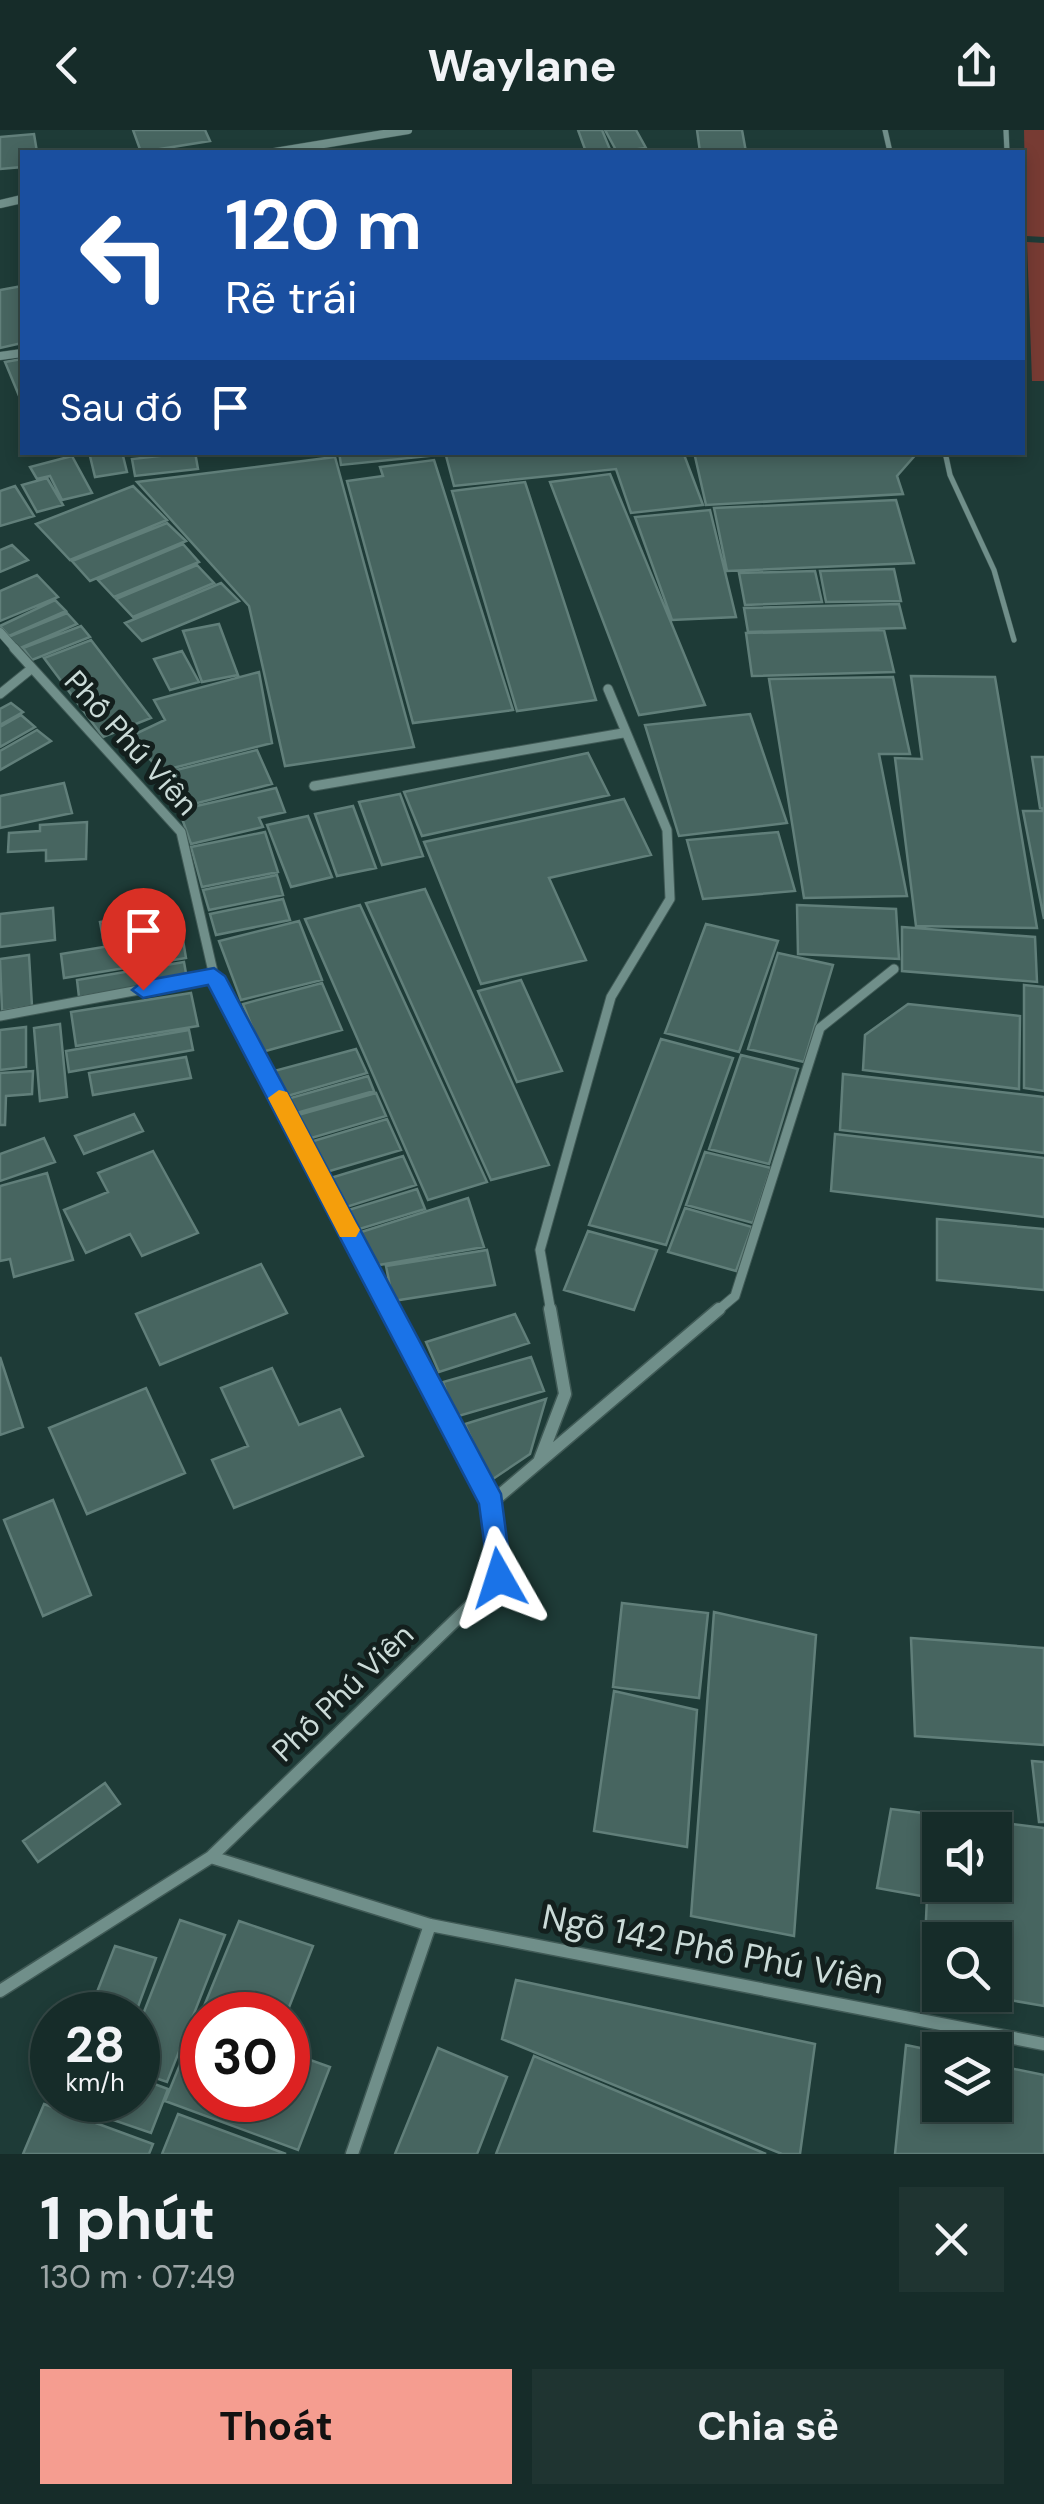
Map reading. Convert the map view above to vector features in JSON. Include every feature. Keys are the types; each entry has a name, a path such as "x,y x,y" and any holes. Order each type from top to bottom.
{"street":[{"path":"288,150 408,130"},
{"name":"Phố Phú Viên","path":"0,632 181,832 214,976 492,1502 499,1578 211,1858"},
{"path":"0,694 31,669"},
{"path":"540,1462 565,1394 540,1250 611,997 670,899 666,830 608,689"},
{"path":"314,786 623,733"},
{"path":"492,1502 735,1296 820,1028 894,969"},
{"path":"0,1016 214,976"},
{"path":"0,1991 211,1858 430,1924 352,2154"},
{"name":"Ngõ 142 Phố Phú Viên","path":"430,1924 1044,2044"}],"lane":[{"path":"947,455 950,475 994,570 1014,640"}],"shaded area":[{"path":"1024,130 1044,130 1044,237 1026,236"},
{"path":"1027,242 1044,243 1044,381 1032,381"}],"building":[{"path":"133,130 205,130 210,141 154,150 140,150"},
{"path":"578,130 602,130 610,150 585,150"},
{"path":"605,130 636,130 646,148 632,150 616,150"},
{"path":"697,130 742,130 746,150 700,150"},
{"path":"34,134 37,150 20,150 20,167 0,169 0,137"},
{"path":"20,286 20,343 0,348 0,290"},
{"path":"20,359 20,398 5,362"},
{"path":"90,455 123,455 127,472 95,477"},
{"path":"196,455 198,469 135,476 132,459"},
{"path":"339,455 439,455 341,465"},
{"path":"446,455 684,455 703,505 631,513 616,469 454,486"},
{"path":"695,455 915,455 897,476 903,494 706,505"},
{"path":"72,456 92,493 62,500 50,476 37,479 30,467"},
{"path":"335,457 414,747 285,766 249,606 137,482"},
{"path":"434,460 513,710 413,723 347,481 383,476 380,467"},
{"path":"610,474 705,705 639,715 550,482"},
{"path":"47,478 63,505 37,512 22,485"},
{"path":"525,482 596,700 517,711 452,491"},
{"path":"15,486 34,516 0,526 0,491"},
{"path":"133,486 167,520 70,560 36,524"},
{"path":"896,500 914,563 727,571 714,508"},
{"path":"710,510 736,617 672,620 635,517"},
{"path":"167,523 186,541 90,581 72,561"},
{"path":"183,544 199,562 114,597 98,580"},
{"path":"12,545 28,560 0,572 0,550"},
{"path":"197,565 214,583 133,617 116,599"},
{"path":"894,569 901,601 826,602 820,571"},
{"path":"815,571 822,602 745,605 739,573"},
{"path":"37,575 58,597 0,621 0,591"},
{"path":"221,583 239,601 142,641 125,623"},
{"path":"55,600 66,611 9,636 0,626"},
{"path":"899,604 905,628 748,632 744,608"},
{"path":"67,613 77,624 18,649 8,637"},
{"path":"219,624 238,675 202,682 183,631"},
{"path":"81,626 90,637 32,660 23,648"},
{"path":"884,630 894,672 752,676 746,633"},
{"path":"91,640 151,718 103,737 44,658"},
{"path":"182,651 199,682 170,690 154,659"},
{"path":"259,672 272,743 161,771 129,737 165,720 154,700"},
{"path":"911,676 995,677 1037,928 916,926 895,758 922,759"},
{"path":"893,677 910,754 879,754 907,896 804,898 769,679"},
{"path":"11,703 23,712 0,725 0,709"},
{"path":"750,714 787,823 679,836 645,725"},
{"path":"21,715 35,727 0,747 0,727"},
{"path":"37,730 51,741 0,770 0,751"},
{"path":"257,750 272,784 174,809 160,774"},
{"path":"588,753 609,795 422,836 404,792"},
{"path":"1032,757 1044,757 1044,809 1040,808"},
{"path":"64,783 72,813 0,828 0,796"},
{"path":"276,788 285,812 259,818 263,827 191,844 179,810"},
{"path":"400,794 423,856 382,865 359,802"},
{"path":"624,799 651,855 549,878 586,960 481,984 424,842"},
{"path":"353,806 376,868 337,876 315,814"},
{"path":"1023,811 1044,811 1044,919"},
{"path":"308,816 332,877 291,887 267,825"},
{"path":"87,822 86,859 46,861 46,850 8,852 9,833 40,831 40,825"},
{"path":"265,832 278,872 202,887 191,847"},
{"path":"778,832 795,891 703,899 687,840"},
{"path":"277,875 283,895 209,910 203,890"},
{"path":"425,889 549,1165 491,1180 366,903"},
{"path":"283,899 290,920 216,935 210,914"},
{"path":"360,905 487,1182 428,1200 305,919"},
{"path":"797,905 896,909 899,959 798,954"},
{"path":"53,908 55,940 0,947 0,914"},
{"path":"175,909 180,932 104,944 100,922"},
{"path":"299,921 322,980 241,1000 219,941"},
{"path":"706,924 778,941 739,1052 665,1033"},
{"path":"902,927 1035,937 1037,982 902,971"},
{"path":"182,934 186,958 64,978 61,954"},
{"path":"778,953 833,965 804,1062 748,1049"},
{"path":"29,955 32,1006 2,1011 0,959"},
{"path":"184,962 187,979 79,997 77,980"},
{"path":"521,980 562,1071 517,1082 478,991"},
{"path":"322,983 342,1030 262,1052 243,1004"},
{"path":"1024,985 1044,987 1044,1091 1024,1088"},
{"path":"191,993 198,1026 76,1046 71,1012"},
{"path":"908,1004 1020,1016 1019,1089 863,1070 865,1035"},
{"path":"60,1024 67,1097 40,1101 34,1028"},
{"path":"26,1027 26,1067 0,1070 0,1030"},
{"path":"189,1030 193,1050 69,1072 66,1051"},
{"path":"661,1039 733,1058 666,1245 589,1225"},
{"path":"356,1049 367,1073 284,1097 274,1071"},
{"path":"741,1055 798,1069 769,1164 709,1149"},
{"path":"186,1057 191,1078 93,1095 89,1073"},
{"path":"33,1071 32,1094 6,1096 5,1125 0,1125 0,1073"},
{"path":"843,1074 1044,1097 1044,1153 840,1130"},
{"path":"368,1076 374,1091 293,1114 287,1099"},
{"path":"376,1093 386,1116 308,1139 298,1115"},
{"path":"134,1114 143,1131 84,1154 75,1136"},
{"path":"387,1119 401,1150 323,1173 310,1142"},
{"path":"835,1134 1044,1158 1044,1217 831,1191"},
{"path":"44,1138 55,1162 0,1181 0,1154"},
{"path":"153,1151 198,1233 142,1256 130,1234 86,1253 64,1210 108,1192 98,1173"},
{"path":"705,1152 771,1168 753,1223 686,1205"},
{"path":"403,1156 416,1185 340,1209 327,1179"},
{"path":"47,1173 73,1260 14,1277 10,1259 0,1261 0,1186"},
{"path":"417,1189 425,1209 353,1231 345,1211"},
{"path":"468,1198 484,1247 373,1266 358,1233"},
{"path":"685,1208 752,1227 736,1271 668,1252"},
{"path":"937,1219 1044,1229 1044,1290 937,1280"},
{"path":"588,1231 657,1250 634,1310 564,1290"},
{"path":"487,1250 495,1285 393,1301 386,1266"},
{"path":"261,1264 287,1313 160,1365 136,1314"},
{"path":"515,1314 529,1343 439,1372 426,1342"},
{"path":"0,1357 23,1427 0,1435"},
{"path":"531,1357 544,1391 455,1417 443,1382"},
{"path":"272,1368 299,1425 340,1409 363,1456 234,1508 212,1460 248,1446 221,1388"},
{"path":"146,1388 185,1473 87,1514 49,1428"},
{"path":"546,1399 530,1454 490,1481 465,1424"},
{"path":"53,1500 91,1595 43,1616 4,1520"},
{"path":"622,1603 708,1613 699,1698 613,1687"},
{"path":"714,1612 816,1635 794,1936 691,1916"},
{"path":"911,1638 1044,1648 1044,1745 915,1736"},
{"path":"614,1691 697,1710 687,1847 594,1831"},
{"path":"1032,1761 1044,1762 1044,1822 1039,1822"},
{"path":"105,1783 120,1804 38,1862 23,1841"},
{"path":"891,1809 922,1813 922,1896 877,1888"},
{"path":"1012,1824 1044,1828 1044,2006 1012,2000 1012,1922 926,1922 927,1902 1012,1902"},
{"path":"180,1920 225,1935 203,1992 180,1992 180,2049 167,2082 160,2080 160,1992 152,1992"},
{"path":"239,1921 313,1946 295,1992 210,1992"},
{"path":"115,1946 156,1958 143,1992 97,1992"},
{"path":"516,1980 815,2044 800,2154 782,2154 502,2039"},
{"path":"906,2045 922,2048 922,2122 1012,2122 1012,2068 1044,2075 1044,2154 895,2154"},
{"path":"438,2048 507,2077 477,2154 395,2154"},
{"path":"534,2056 766,2154 496,2154"},
{"path":"310,2060 330,2067 310,2119"},
{"path":"180,2065 180,2107 165,2101"},
{"path":"160,2086 168,2089 160,2110"},
{"path":"178,2114 180,2122 200,2122 286,2154 162,2154"},
{"path":"36,2122 93,2122 153,2144 149,2154 23,2154"},
{"path":"119,2122 155,2122 151,2133"},
{"path":"222,2122 309,2122 298,2150"}],"slow traffic":[{"path":"279,1098 348,1230"}],"route":[{"path":"143,990 214,976 492,1502 499,1578"}]}
